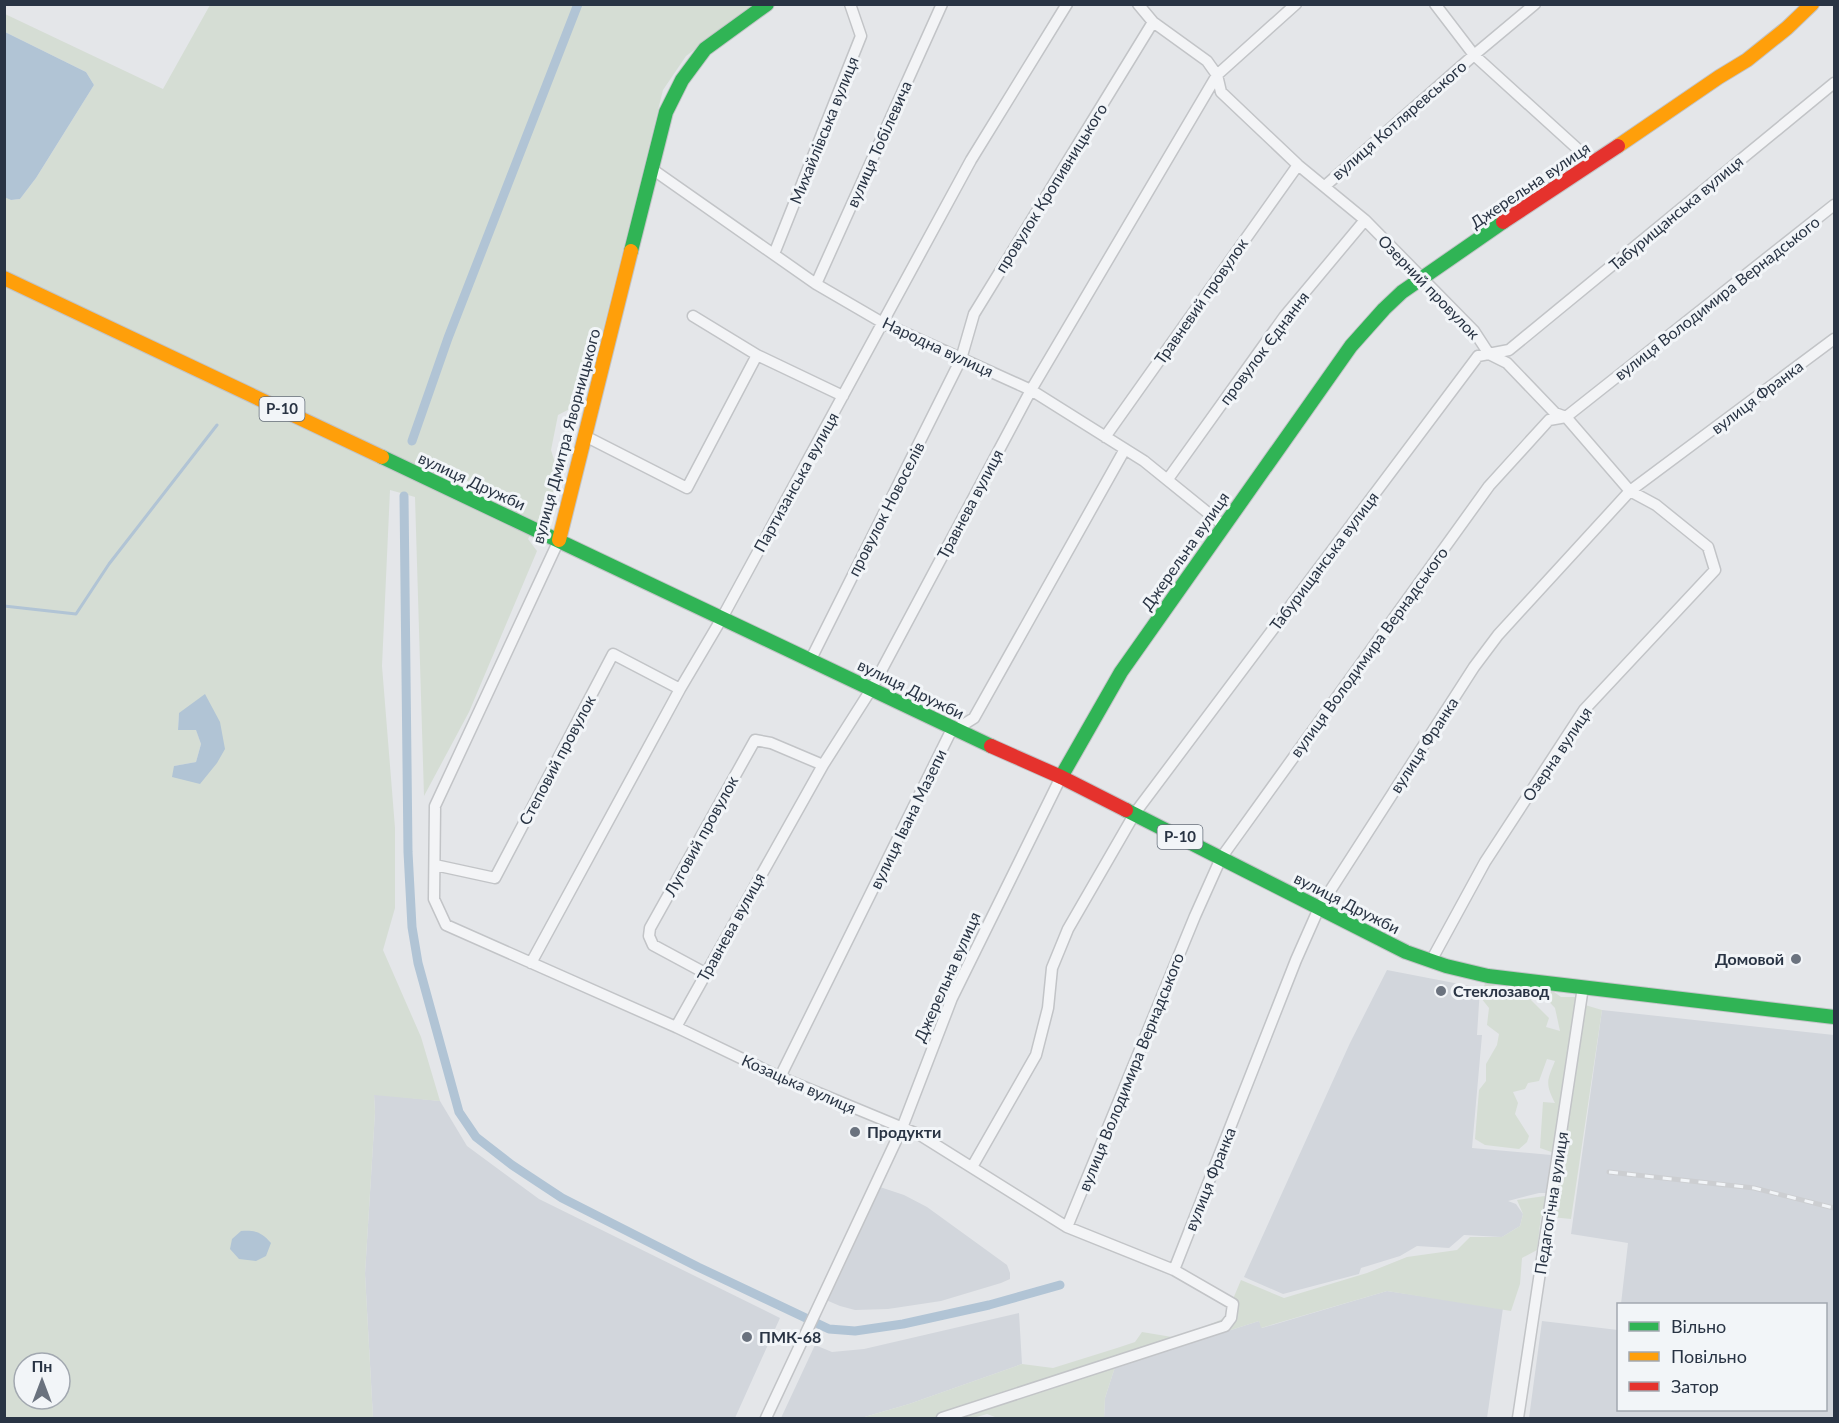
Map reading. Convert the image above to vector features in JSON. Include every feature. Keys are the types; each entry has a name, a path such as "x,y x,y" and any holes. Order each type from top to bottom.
{"main road":[{"name":"вулиця Дмитра Яворницького","path":"559,540 666,112 682,80 705,49 767,4"},
{"name":"Джерельна вулиця","path":"1061,777 1121,672 1351,346 1386,306 1408,286 1640,132 1719,76 1747,60 1787,28 1812,4"},
{"name":"вулиця Дружби","path":"4,278 811,659 956,730 1061,777 1406,952 1446,966 1488,976 1834,1017"}],"street":[{"name":"Михайлівська вулиця","path":"774,254 861,36 850,4"},
{"name":"вулиця Тобілевича","path":"816,284 942,4"},
{"name":"Партизанська вулиця","path":"531,963 971,160 1067,4"},
{"name":"Озерний провулок","path":"1138,4 1153,22 1207,61 1217,75 1221,92 1298,165 1365,220 1474,331 1489,354 1507,363 1555,413 1566,417 1630,491 1656,505 1708,547 1715,570"},
{"name":"Травнева вулиця","path":"676,1027 823,765 872,688 1031,390 1217,75 1296,4"},
{"path":"1436,4 1474,55"},
{"name":"вулиця Котляревського","path":"1325,186 1535,4"},
{"name":"провулок Кропивницького","path":"961,359 974,314 1153,22"},
{"name":"вулиця Котляревського","path":"1474,55 1592,162"},
{"name":"Табурищанська вулиця","path":"972,1167 1036,1055 1048,1008 1052,968 1068,929 1135,813 1478,356 1509,350 1834,82"},
{"name":"Травневий провулок","path":"1105,436 1298,165"},
{"name":"Народна вулиця","path":"652,169 816,284 883,322 1031,390 1105,436 1168,479 1223,525"},
{"name":"вулиця Володимира Вернадського","path":"1067,1227 1221,858 1489,486 1549,420 1566,417 1834,205"},
{"name":"провулок Єднання","path":"1168,479 1284,317 1365,220"},
{"path":"693,316 757,355 843,396"},
{"name":"вулиця Франка","path":"1174,1270 1296,960 1319,908 1474,667 1498,635 1630,491 1834,339"},
{"path":"585,436 687,488 757,355"},
{"name":"провулок Новоселів","path":"811,659 961,359"},
{"name":"вулиця Івана Мазепи","path":"780,1077 950,734 974,718 1125,449"},
{"name":"вулиця Дмитра Яворницького","path":"434,899 435,806 559,540"},
{"name":"Озерна вулиця","path":"1431,961 1485,862 1584,710 1715,570"},
{"name":"Степовий провулок","path":"435,865 495,878 613,654 680,689"},
{"name":"Луговий провулок","path":"705,973 653,945 649,936 650,928 755,740 771,743 823,765"},
{"name":"Джерельна вулиця","path":"766,1419 902,1128 952,998 1061,777"},
{"name":"Козацька вулиця","path":"434,899 446,925 676,1027 780,1077 920,1135 1067,1227 1174,1270 1233,1304 1231,1318 1225,1326 942,1419"},
{"name":"Педагогічна вулиця","path":"1518,1419 1583,987"}],"shaded area":[{"path":"210,5 755,5 686,56 663,90 585,401 558,415 551,450 560,479 556,508 537,523 528,539 537,551 469,712 424,796 415,497 390,490 382,666 395,828 395,908 383,950 421,1037 440,1101 374,1095 375,1112 365,1274 373,1418 5,1418 5,197 11,200 20,199 36,178 94,85 86,72 5,32 5,14 163,89","holes":["205,695 200,784 174,766 196,762 201,744 196,729 178,730 179,714"]},
{"path":"1387,970 1480,988 1477,1035 1482,1035 1472,1148 1551,1155 1546,1193 1508,1201 1516,1204 1523,1214 1520,1226 1502,1237 1464,1235 1449,1248 1417,1246 1400,1256 1361,1268 1359,1274 1283,1294 1244,1277 1350,1043"},
{"path":"1485,983 1524,993 1549,1018 1546,1027 1560,1031 1555,1008 1540,992 1554,992 1561,997 1577,997 1557,1154 1540,1148 1543,1102 1555,1103 1548,1082 1555,1061 1547,1059 1539,1081 1528,1083 1525,1089 1513,1092 1518,1103 1515,1114 1529,1136 1527,1142 1519,1149 1485,1145 1475,1139 1479,1090 1486,1081 1486,1064 1497,1045 1499,1034 1487,1025 1489,1008 1481,998"},
{"path":"1585,1005 1602,1010 1571,1219 1541,1216 1537,1250 1522,1258 1520,1284 1511,1311 1387,1291 1261,1328 1259,1321 1115,1367 1105,1398 1104,1418 995,1418 987,1414 973,1418 861,1418 909,1404 1022,1364 1053,1368 1135,1342 1142,1332 1178,1338 1225,1318 1241,1280 1284,1298 1367,1273 1407,1257 1457,1250 1470,1237 1502,1237 1520,1226 1523,1214 1517,1200 1545,1196 1558,1191"},
{"path":"1602,1010 1834,1035 1834,1418 1529,1418 1542,1321 1617,1330 1617,1411 1827,1411 1827,1303 1621,1303 1628,1243 1571,1234"},
{"path":"374,1094 440,1101 467,1146 539,1199 780,1318 735,1418 373,1418 365,1274 375,1112"},
{"path":"880,1187 904,1195 927,1207 1007,1265 1010,1279 941,1301 888,1309 855,1310 826,1300"},
{"path":"1387,1291 1503,1308 1487,1418 1104,1418 1105,1398 1115,1367 1259,1321 1262,1328"},
{"path":"1019,1313 1022,1364 909,1404 861,1418 781,1418 815,1345 832,1352 864,1349"}],"water":[{"path":"5,32 86,72 94,85 36,178 20,199 11,200 4,197"},
{"path":"205,694 220,722 225,749 200,784 172,777 174,766 196,762 201,744 196,730 178,730 179,713"},
{"path":"241,1231 258,1232 268,1239 271,1243 266,1256 256,1261 239,1259 230,1249 232,1239"}],"waterway":[{"path":"412,441 448,338 578,4"},
{"path":"4,606 76,614 109,564 217,425"},
{"path":"404,496 408,852 412,927 418,963 459,1112 476,1137 512,1165 562,1198 698,1267 829,1329 855,1331 903,1324 989,1305 1060,1285"}],"railway":[{"path":"1609,1172 1754,1188 1834,1208"}],"traffic: fast":[{"path":"631,251 666,112 682,80 705,49 767,4"},
{"path":"1061,777 1121,672 1351,346 1402,292 1503,222"},
{"path":"382,457 991,746"},
{"path":"1126,810 1406,952 1446,966 1488,976 1834,1017"}],"traffic: slow":[{"path":"1618,146 1747,60 1787,28 1812,4"},
{"path":"559,540 631,251"},
{"path":"4,278 382,457"}],"traffic: jam":[{"path":"1503,222 1618,146"},
{"path":"991,746 1061,777 1126,810"}],"place":[{"name":"Домовой","path":"1796,959"},
{"name":"Стеклозавод","path":"1441,991"},
{"name":"Продукти","path":"855,1132"},
{"name":"ПМК-68","path":"747,1337"}]}
